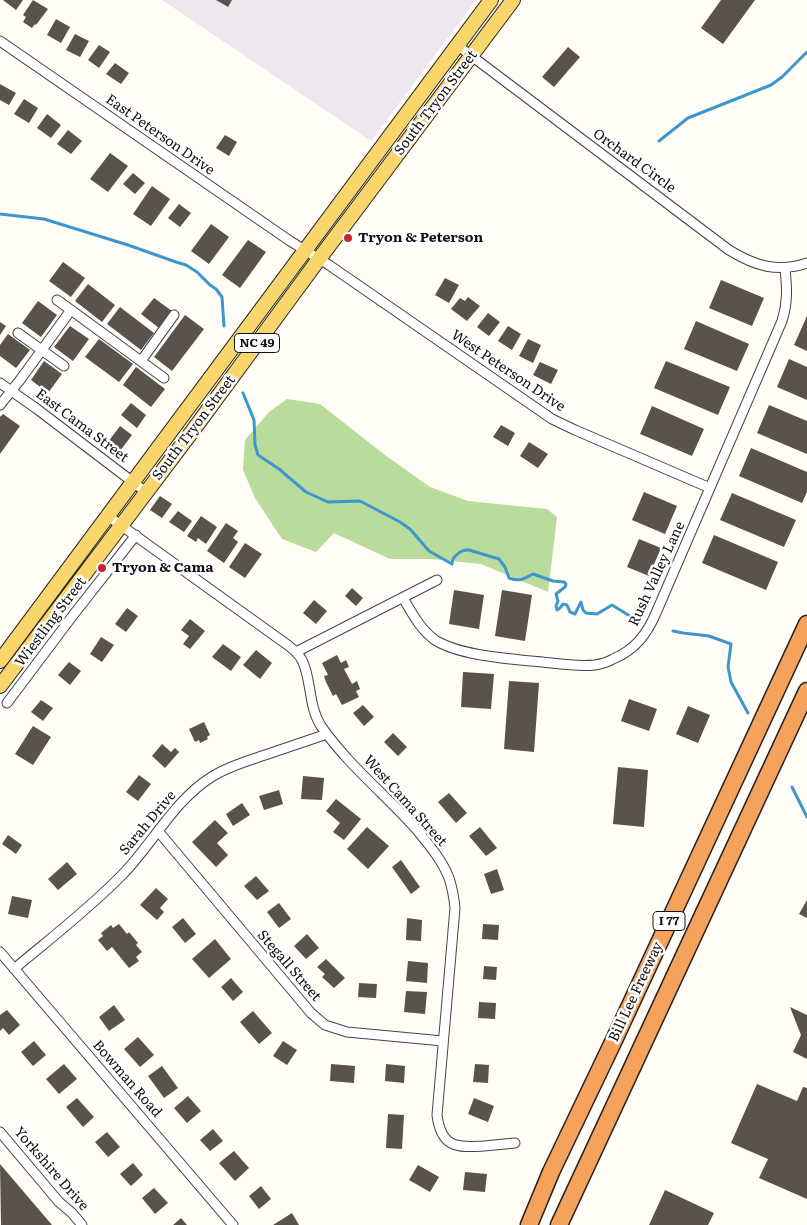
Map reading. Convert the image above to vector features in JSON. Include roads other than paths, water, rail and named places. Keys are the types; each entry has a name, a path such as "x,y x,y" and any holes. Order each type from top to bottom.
{"highway":[{"name":"Bill Lee Freeway","path":"529,1225 551,1172 807,624"},
{"name":"Bill Lee Freeway","path":"559,1225 807,691"}],"main road":[{"name":"South Tryon Street","path":"0,661 491,0"},
{"name":"South Tryon Street","path":"0,686 513,0"}],"street":[{"name":"East Peterson Drive","path":"0,41 305,251"},
{"name":"Orchard Circle","path":"457,46 729,250 743,258 771,268 797,267 807,263"},
{"name":"West Peterson Drive","path":"305,251 552,419 710,488"},
{"name":"Rush Valley Lane","path":"404,598 416,621 424,631 445,645 459,650 503,658 575,665 596,665 613,660 630,650 650,628 782,321 787,297 785,268"},
{"path":"56,300 164,378"},
{"path":"0,405 71,310"},
{"path":"141,361 174,315"},
{"path":"18,333 64,366"},
{"name":"East Cama Street","path":"0,382 146,492"},
{"name":"West Cama Street","path":"108,516 296,652 302,660 306,671 316,717 327,734 409,821 441,861 451,886 455,908 437,1115 438,1125 446,1139 461,1147 515,1143"},
{"name":"Wiestling Street","path":"8,703 136,535"},
{"path":"296,652 437,580"},
{"name":"Sarah Drive","path":"14,969 118,878 145,849 175,809 211,777 229,767 327,734"},
{"name":"Stegall Street","path":"158,831 311,1013 325,1024 332,1028 360,1034 443,1042"},
{"name":"Bowman Road","path":"0,952 232,1225"},
{"name":"Yorkshire Drive","path":"0,1132 59,1202 82,1225"}],"waterway":[{"path":"659,141 688,118 771,85 782,77 807,52"},
{"path":"0,214 44,219 186,265 197,272 222,297 224,326"},
{"path":"243,393 254,420 255,445 258,455 279,469 306,492 328,502 360,501 400,522 410,529 429,551 452,564 452,561 458,554 469,550 499,559 505,567 509,578 519,580 533,574 553,581 564,582 566,584 565,587 556,594 558,601 557,610 563,604 567,605 570,612 575,614 581,602 586,613 597,614 612,605 630,616"},
{"path":"673,631 709,636 731,644 728,667 731,682 748,713"},
{"path":"792,787 807,817"}],"place":[{"name":"Tryon & Peterson","path":"348,238"},
{"name":"Tryon & Cama","path":"102,568"}]}
